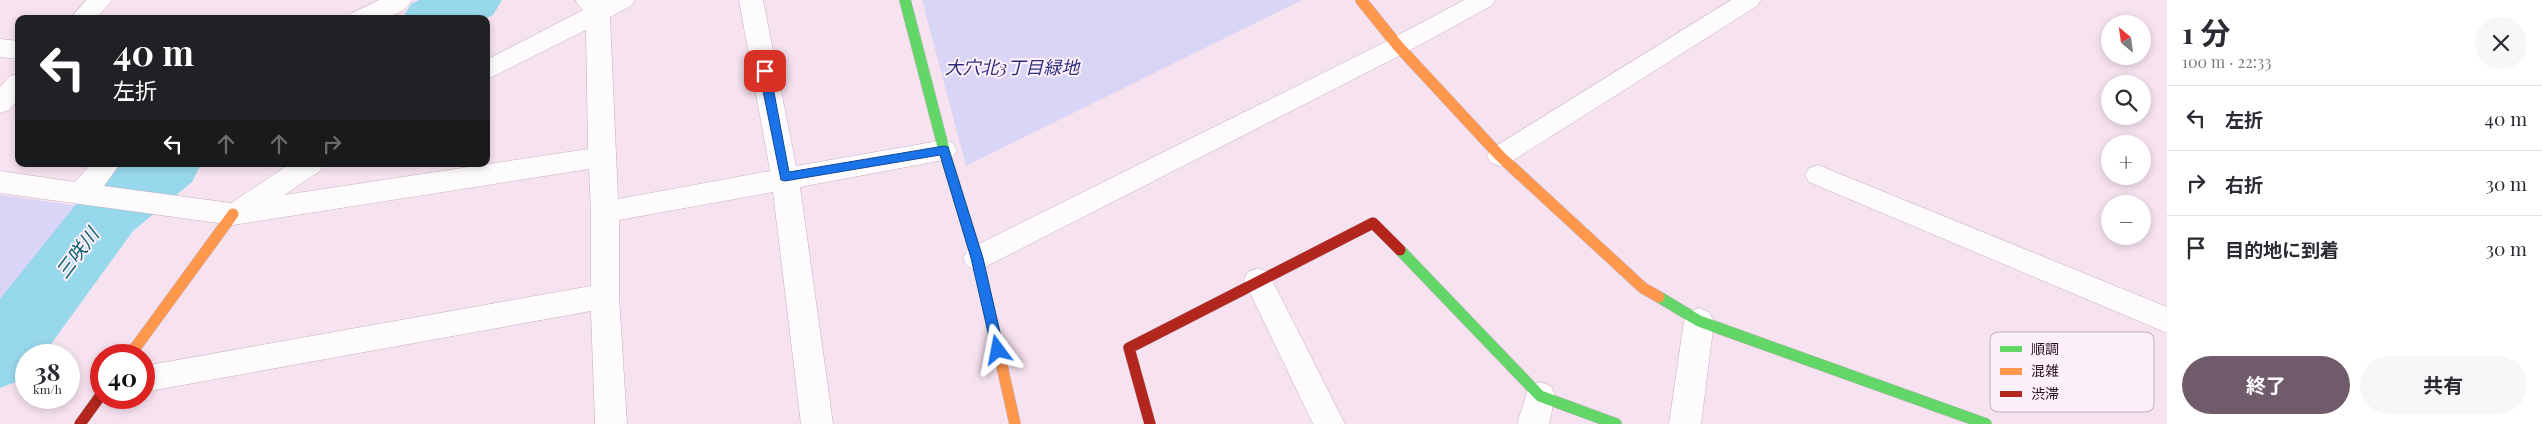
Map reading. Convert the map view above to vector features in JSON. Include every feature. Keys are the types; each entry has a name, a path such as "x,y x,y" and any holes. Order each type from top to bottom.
{"street":[{"path":"86,15 100,0"},
{"path":"369,15 400,0"},
{"path":"490,69 592,6 623,0"},
{"path":"751,0 785,177 817,424"},
{"path":"906,0 944,150 977,258 1015,424"},
{"path":"1361,0 1398,46 1500,156 1643,288 1700,321 1986,424"},
{"path":"977,258 1398,46 1483,0"},
{"path":"1500,156 1749,0"},
{"path":"592,6 605,212 605,296 611,424"},
{"path":"0,48 15,50"},
{"path":"0,103 15,87"},
{"path":"605,212 785,177 944,150"},
{"path":"0,182 233,214 601,157"},
{"path":"81,193 104,167"},
{"path":"138,344 233,214 306,167"},
{"path":"1818,174 2167,320"},
{"path":"1150,424 1129,348 1373,222 1537,410 1616,424"},
{"path":"1258,280 1329,424"},
{"path":"155,377 605,296"},
{"path":"1685,424 1700,321"},
{"path":"80,424 91,409"}],"green space":[{"name":"大穴北3丁目緑地","path":"922,0 1302,0 966,166"},
{"path":"0,195 102,209 0,331"}],"waterway":[{"name":"三咲川","path":"440,15 472,0"},
{"name":"三咲川","path":"0,355 109,212 164,167"}],"traffic: fast":[{"path":"905,0 944,150 977,258 993,326"},
{"path":"1400,250 1540,396 1616,424"},
{"path":"1659,297 1699,321 1986,424"}],"traffic: slow":[{"path":"1361,0 1398,46 1500,156 1643,288 1659,297"},
{"path":"138,344 233,214"},
{"path":"993,326 1015,424"}],"traffic: jam":[{"path":"1150,424 1129,348 1373,223 1400,250"},
{"path":"80,424 91,409"}],"route":[{"path":"765,71 785,177 944,150 977,258 998,350"}]}
